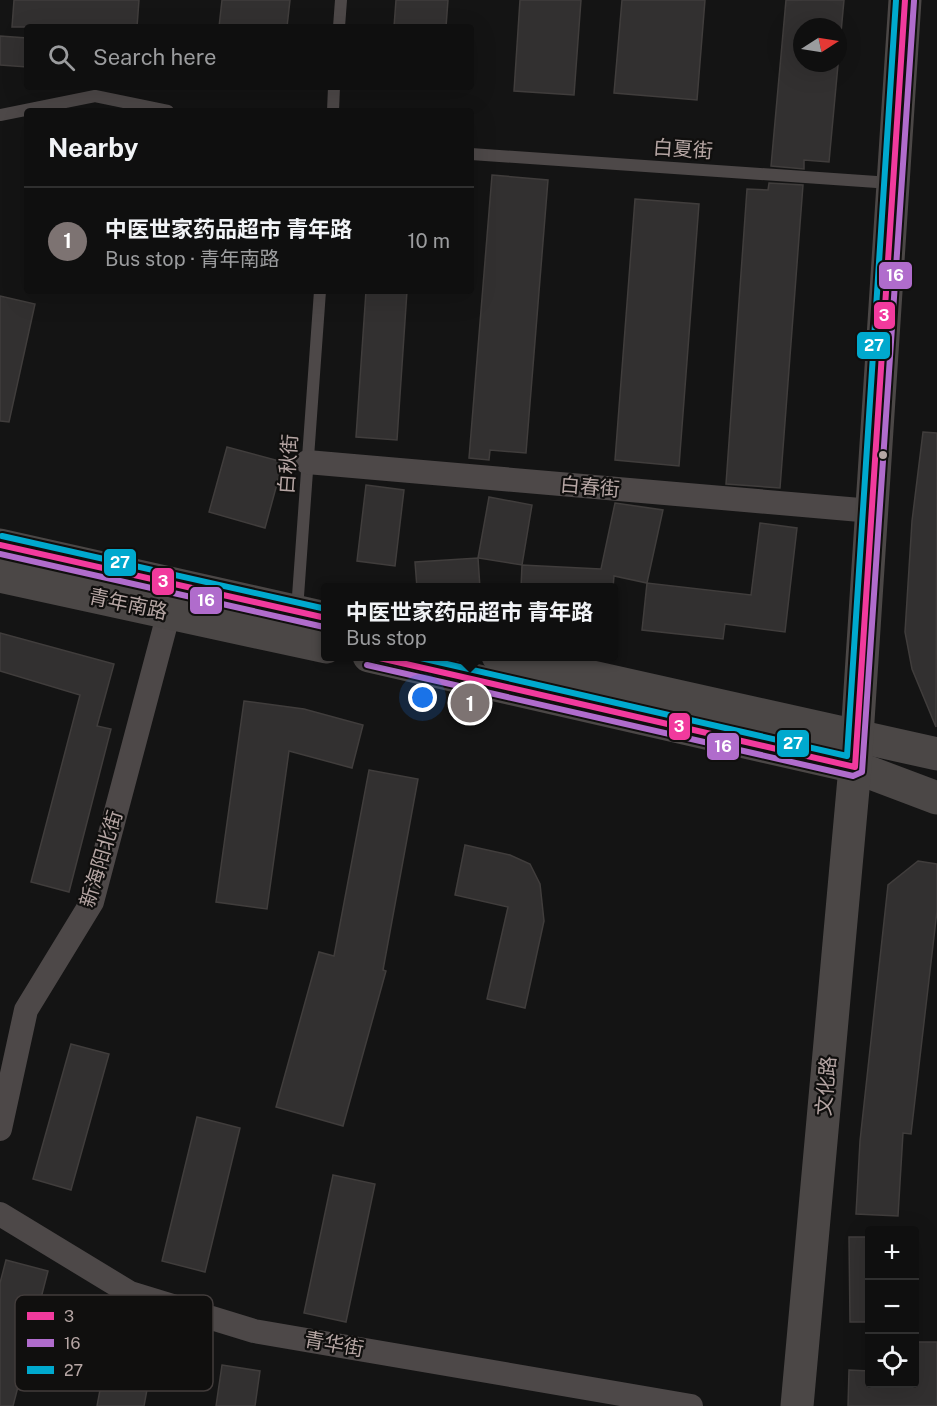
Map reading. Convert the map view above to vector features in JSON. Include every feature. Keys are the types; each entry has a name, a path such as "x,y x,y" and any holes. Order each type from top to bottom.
{"main road":[{"name":"文化路","path":"797,1406 856,752 904,0"},
{"name":"青年南路","path":"0,545 311,629"},
{"name":"青年南路","path":"0,576 169,612 311,629"},
{"path":"390,661 856,752 937,754"},
{"path":"513,661 856,752 937,798"}],"street":[{"name":"白春街","path":"308,462 872,511"},
{"name":"新海阳北街","path":"0,1129 26,1010 92,902 169,612"},
{"name":"青华街","path":"0,1214 137,1295"},
{"name":"青华街","path":"213,1318 254,1331 691,1406"}],"lane":[{"path":"339,24 341,0"},
{"path":"333,108 334,90"},
{"path":"35,108 95,96 153,108"},
{"path":"0,115 24,110"},
{"name":"白夏街","path":"474,154 892,183"},
{"name":"白秋街","path":"311,629 308,462 320,294"}],"building":[{"path":"14,0 139,0 137,24 24,24 24,27 12,27"},
{"path":"222,0 290,0 287,24 219,24"},
{"path":"396,0 448,0 446,24 394,24"},
{"path":"520,0 581,0 574,95 514,91"},
{"path":"622,0 705,0 697,100 614,93"},
{"path":"786,0 844,0 842,18 793,18 793,72 837,72 829,162 804,160 804,169 771,166"},
{"path":"0,36 24,38 24,67 0,65"},
{"path":"492,175 548,180 526,453 490,450 489,460 469,458"},
{"path":"769,183 803,185 780,488 726,484 747,189 768,190"},
{"path":"635,199 699,204 679,466 615,460"},
{"path":"366,294 407,294 397,440 356,437"},
{"path":"0,296 35,304 9,422 0,421"},
{"path":"923,432 937,433 936,727 912,669 905,632 912,521"},
{"path":"227,447 283,462 265,528 209,512"},
{"path":"366,485 404,490 395,566 357,561"},
{"path":"489,497 532,505 522,565 478,558"},
{"path":"615,503 663,510 647,583 614,576 613,583 521,583 522,565 601,569"},
{"path":"760,523 797,528 785,632 725,624 723,639 642,630 647,583 751,595"},
{"path":"478,558 480,583 417,583 415,562"},
{"path":"0,633 114,664 97,726 111,729 69,892 31,882 80,695 0,671"},
{"path":"244,701 304,709 363,725 352,768 289,751 267,909 216,902"},
{"path":"369,770 418,779 383,970 386,971 343,1126 276,1107 319,952 334,956"},
{"path":"465,845 510,855 530,864 540,884 544,921 525,1008 487,999 508,907 455,895"},
{"path":"918,861 937,864 937,911 911,1134 903,1133 898,1216 856,1214 860,1141 888,885"},
{"path":"71,1044 109,1054 71,1190 33,1179"},
{"path":"197,1117 240,1128 205,1272 162,1261"},
{"path":"333,1175 375,1184 346,1322 304,1313"},
{"path":"849,1237 865,1237 865,1322 850,1322"},
{"path":"6,1260 48,1271 42,1295 15,1295 15,1391 17,1391 13,1406 0,1406 0,1283"},
{"path":"919,1342 937,1342 937,1406 848,1406 849,1370 865,1371 865,1388 919,1388"},
{"path":"222,1365 260,1371 255,1406 216,1406"},
{"path":"100,1391 147,1391 144,1406 97,1406"}],"transit line":[{"name":"27","path":"434,661 847,756 896,0"},
{"name":"3","path":"393,661 855,767 905,0"},
{"name":"16","path":"367,665 853,776 862,772 914,1"},
{"name":"27","path":"2,536 321,608"},
{"name":"3","path":"0,545 321,617"},
{"name":"16","path":"0,554 321,626"}],"place":[{"name":"中医世家药品超市 青年路","path":"470,703"}]}
